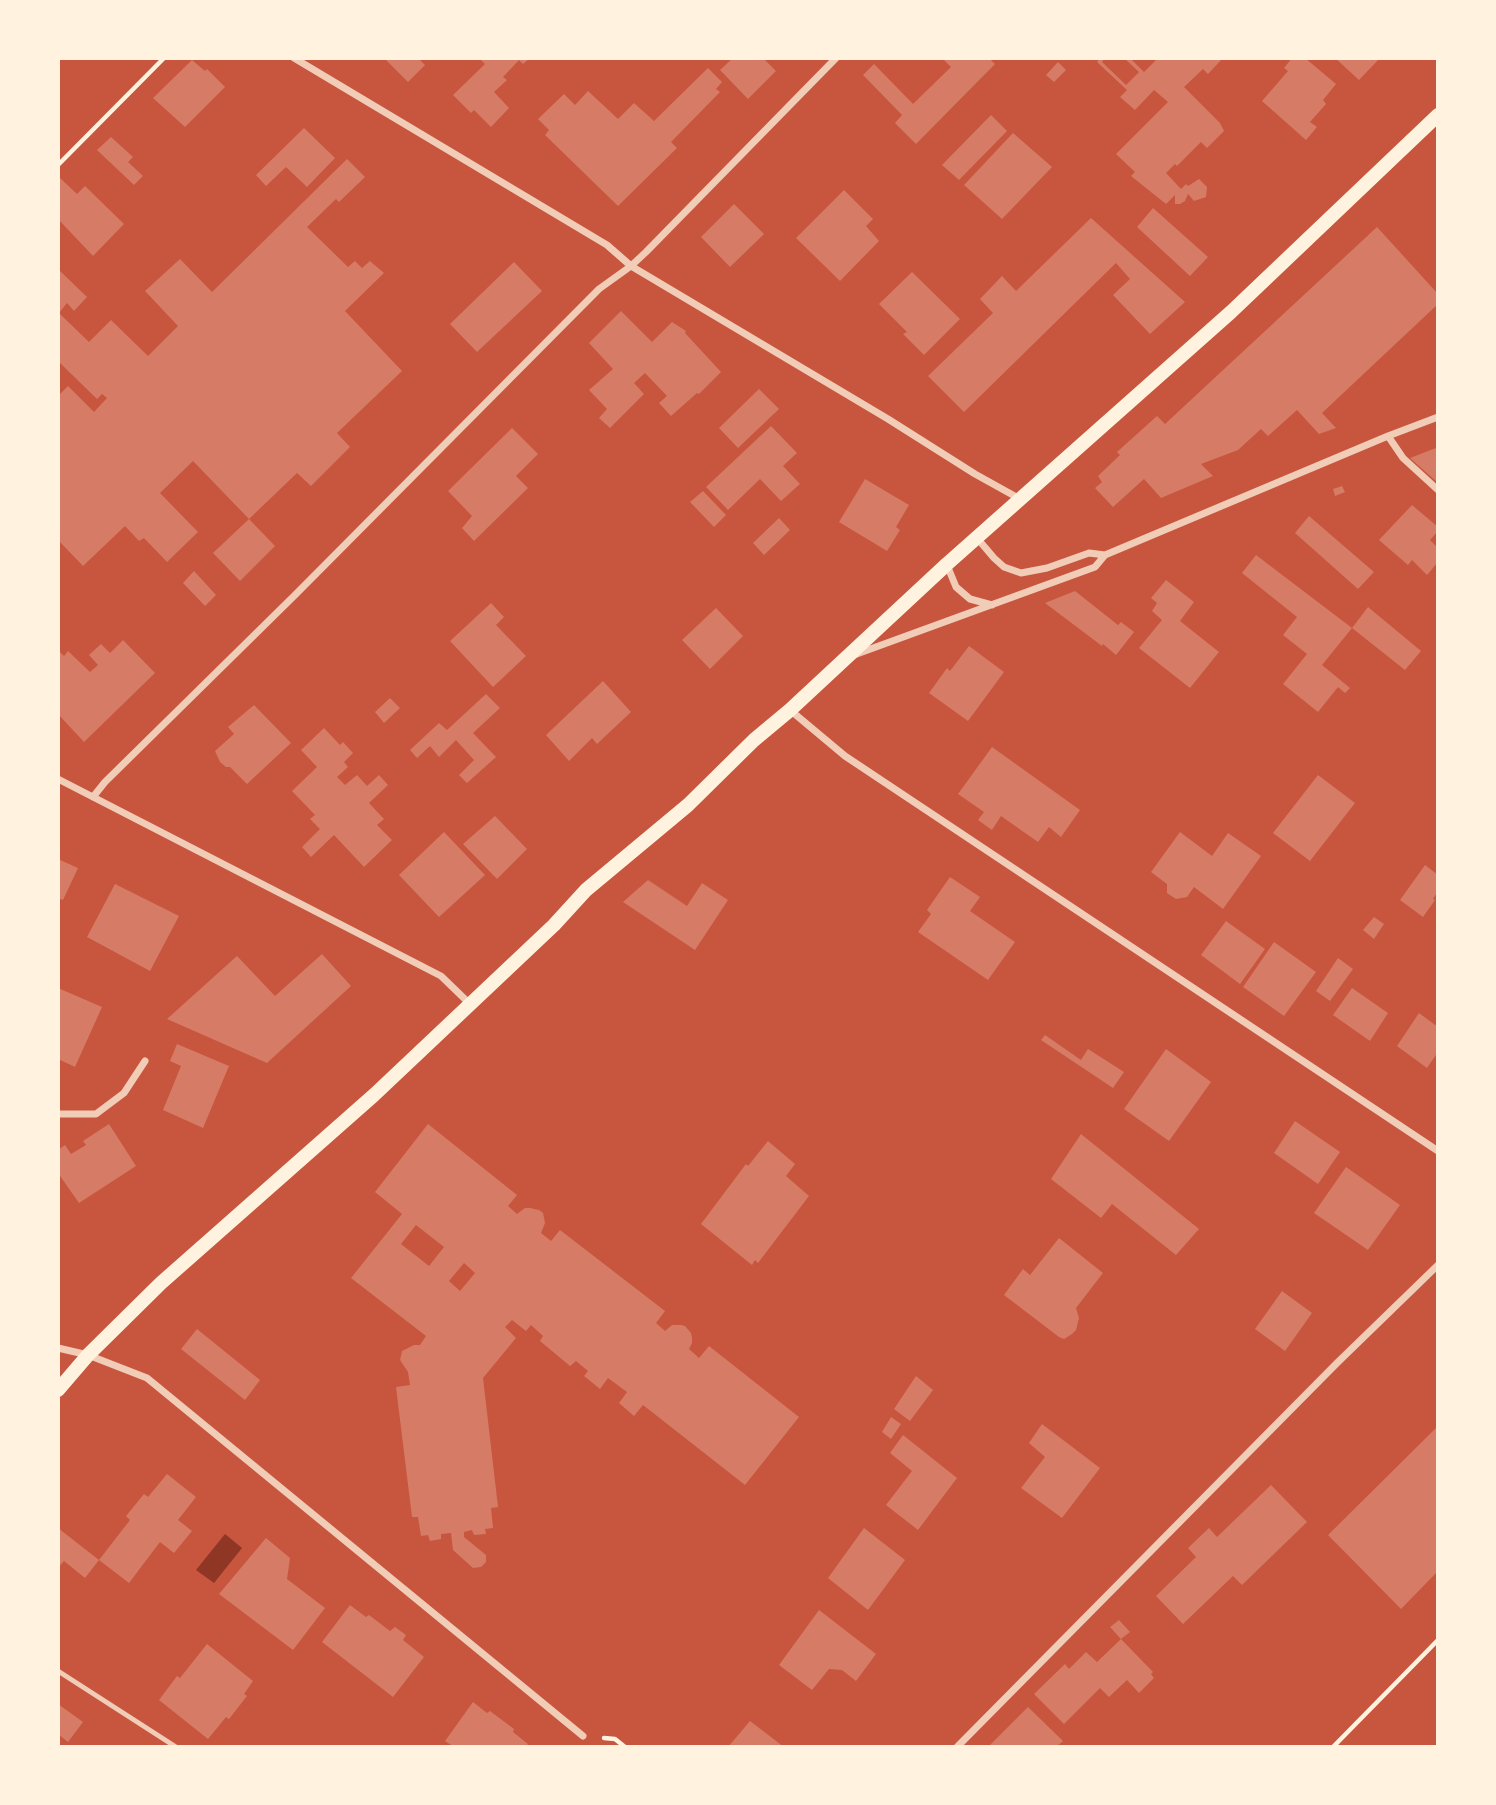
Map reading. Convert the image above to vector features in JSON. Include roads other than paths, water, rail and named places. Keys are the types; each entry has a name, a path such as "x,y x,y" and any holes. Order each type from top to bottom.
{"main road":[{"path":"58,1390 88,1355 161,1283 374,1095 554,925 586,890 688,805 754,740 947,564 1231,313 1438,115"}],"street":[{"path":"293,58 607,245 631,265 975,474 1021,499"},
{"path":"93,797 599,289 631,265 836,58"},
{"path":"977,538 1004,567 1021,573 1047,568 1089,553 1105,555 1438,417"},
{"path":"1388,436 1403,458 1438,489"},
{"path":"843,659 1096,567 1105,555"},
{"path":"947,564 956,587 970,599 992,605"},
{"path":"790,710 845,756 1438,1151"},
{"path":"58,779 441,975 470,1004"},
{"path":"58,1114 96,1114 124,1093 145,1061"},
{"path":"957,1747 1337,1363 1438,1265"},
{"path":"58,1348 88,1355 147,1378 583,1735"}],"lane":[{"path":"58,1671 176,1747"}]}
